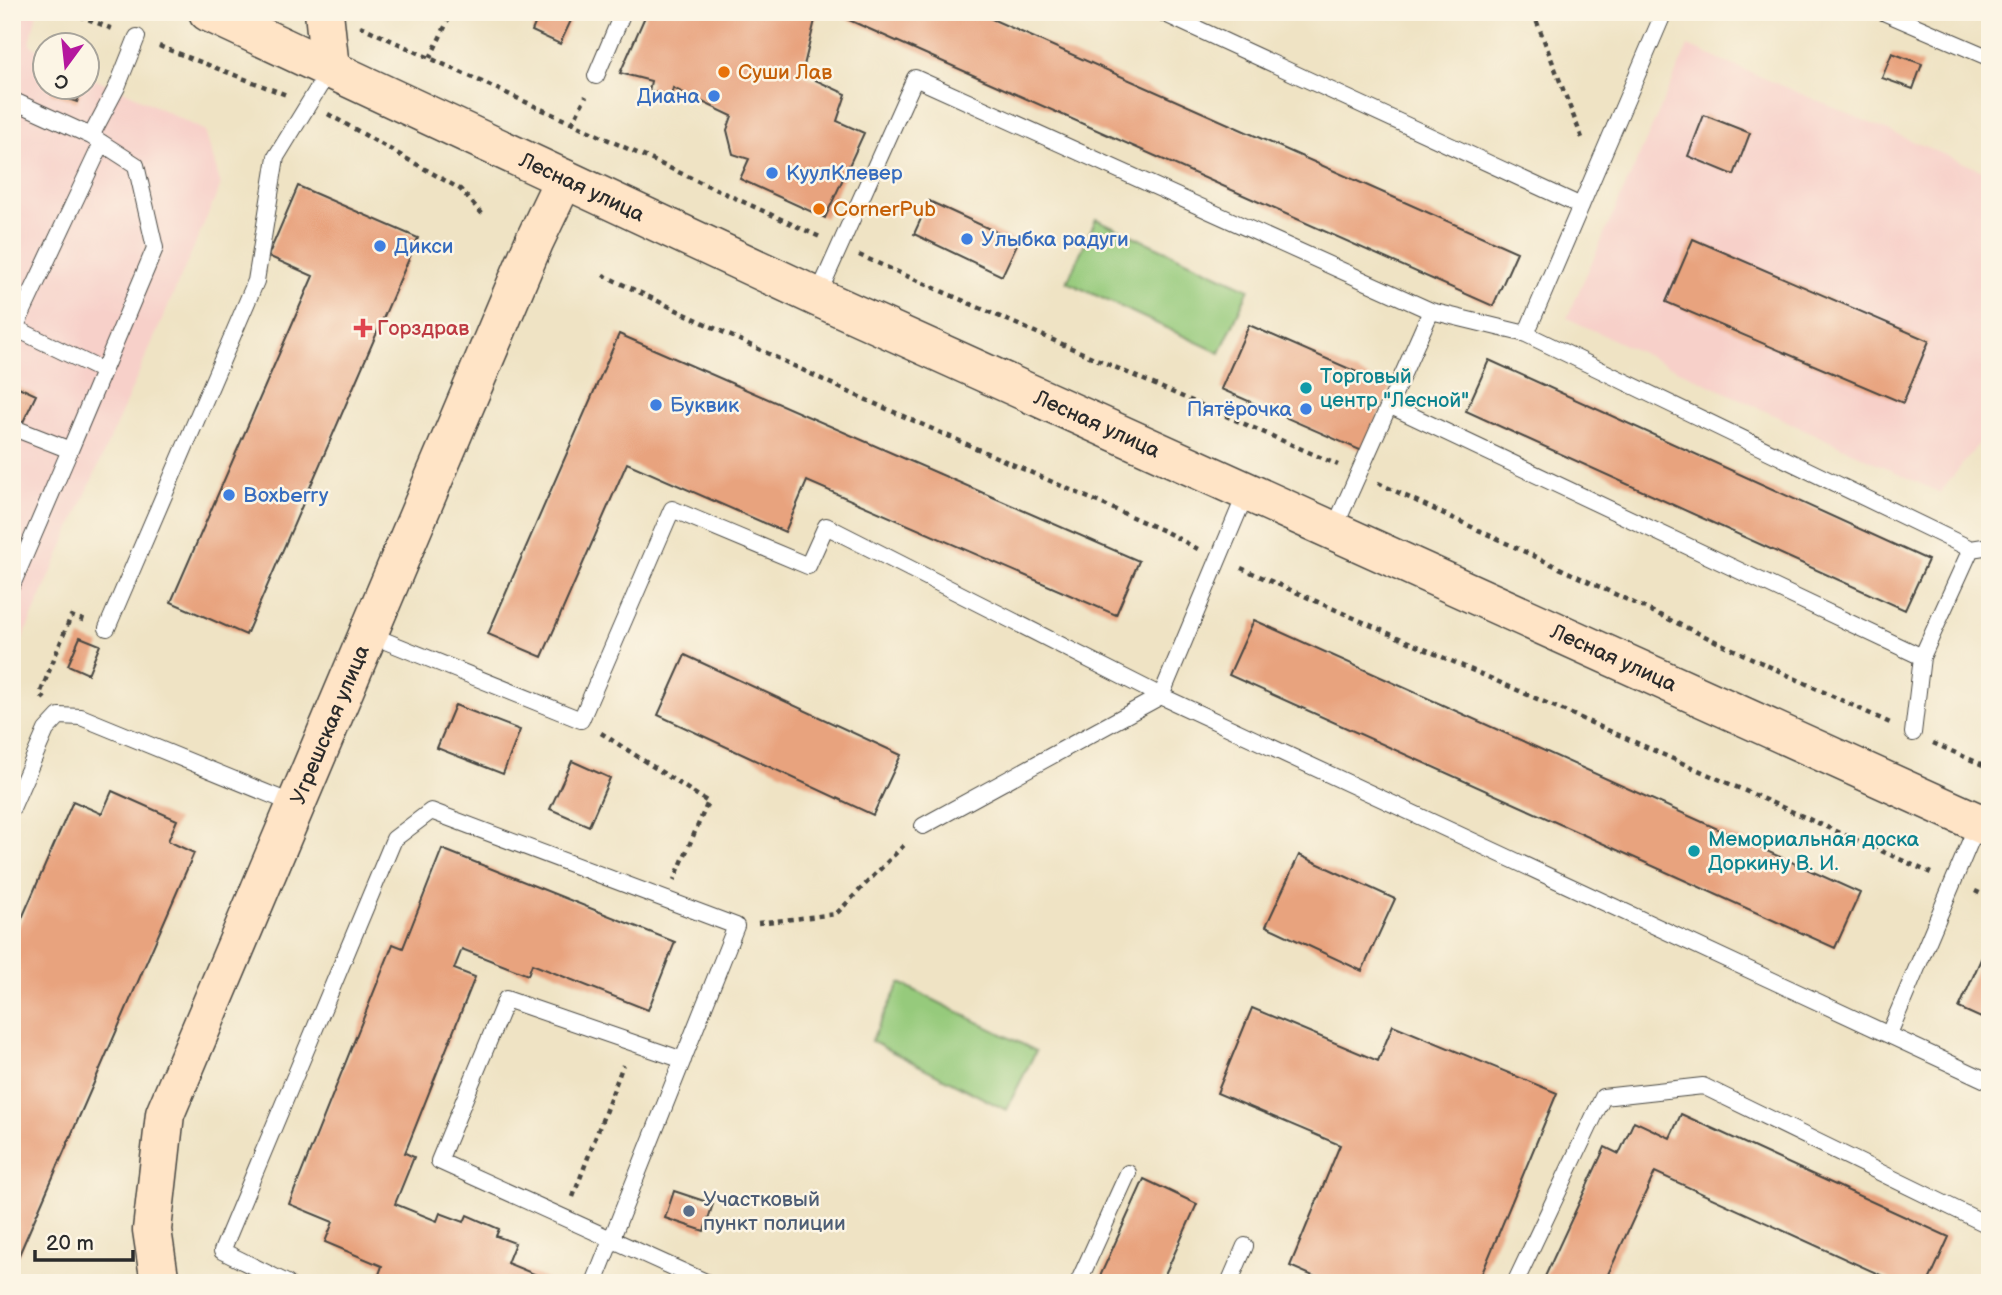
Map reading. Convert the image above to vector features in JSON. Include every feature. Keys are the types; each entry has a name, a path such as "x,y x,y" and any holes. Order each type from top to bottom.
{"street":[{"name":"Лесная улица","path":"208,12 817,297 1984,826"},
{"path":"330,69 339,18"},
{"name":"Угрешская улица","path":"160,1283 152,1230 165,1114 534,242 564,178"}],"lane":[{"path":"596,76 623,12"},
{"path":"1161,12 1581,206"},
{"path":"1526,334 1664,12"},
{"path":"1883,12 1990,58"},
{"path":"103,371 14,327 96,140 137,37"},
{"path":"107,628 256,281 276,157 330,69"},
{"path":"817,297 915,78 1431,311 1526,334 1959,541 1970,549 1990,545"},
{"path":"12,100 96,140 136,165 155,248 12,585"},
{"path":"1333,531 1431,311"},
{"path":"1388,405 1922,657"},
{"path":"19,430 70,450"},
{"path":"923,826 1161,696 1245,493"},
{"path":"368,634 581,720 672,509 808,566 826,526 1161,696 1990,1082"},
{"path":"1913,733 1922,657 1970,549"},
{"path":"12,808 46,730 59,716 81,717 296,805"},
{"path":"287,1283 222,1251 394,839 431,811 736,926 594,1283"},
{"path":"1889,1034 1955,881 1984,826"},
{"path":"683,1060 506,999 439,1161 708,1283"},
{"path":"1515,1283 1602,1097 1703,1086 1990,1226"},
{"path":"1078,1283 1128,1173"},
{"path":"1229,1283 1245,1246"}],"path":[{"path":"430,58 452,12"},
{"path":"1533,12 1595,172"},
{"path":"339,18 839,246 1358,473 1990,768"},
{"path":"603,275 853,394 1166,532 1217,558 1990,898"},
{"path":"40,694 71,616 107,628"},
{"path":"581,720 708,802 666,900"},
{"path":"736,926 836,914 923,826"},
{"path":"565,1217 632,1042"}],"shaded area":[{"path":"12,12 37,12 30,44 32,102 102,102 102,82 117,87 205,131 221,185 12,663"},
{"path":"1688,46 1990,174 1990,429 1940,493 1567,318"}],"green space":[{"path":"1096,219 1249,289 1220,353 1067,282"},
{"path":"900,983 1036,1051 1006,1110 871,1041"}],"building":[{"path":"510,12 575,12 560,44 532,31 535,24"},
{"path":"647,12 817,12 802,74 846,94 837,121 864,133 825,218 740,179 749,159 733,154 727,130 732,116 673,88 671,96 649,91 651,81 620,73"},
{"path":"831,12 976,12 1517,252 1493,306"},
{"path":"1892,53 1922,64 1913,89 1882,78"},
{"path":"1704,115 1750,133 1734,175 1688,156"},
{"path":"298,186 418,238 246,635 171,602 313,276 268,256"},
{"path":"929,201 1018,242 1002,276 914,234"},
{"path":"1693,239 1929,341 1903,403 1666,302"},
{"name":"Торговый центр \"Лесной\"","path":"1249,325 1391,387 1362,451 1221,389"},
{"path":"619,334 1139,561 1116,615 807,481 785,532 627,463 542,657 488,634"},
{"path":"1489,360 1928,560 1905,610 1466,411"},
{"path":"12,384 36,395 12,445"},
{"path":"1254,620 1860,893 1835,948 1229,675"},
{"path":"80,637 100,645 88,674 68,665"},
{"path":"685,655 901,755 873,815 658,715"},
{"path":"455,705 520,730 503,774 437,748"},
{"path":"572,761 610,778 589,826 550,809"},
{"path":"112,791 177,820 168,841 194,853 12,1271 12,941 73,801 102,814"},
{"path":"442,849 675,942 648,1010 532,964 528,975 462,949 454,969 475,977 405,1153 414,1157 395,1204 437,1221 440,1213 464,1222 467,1215 499,1229 496,1236 515,1243 507,1263 556,1283 376,1283 382,1266 325,1242 333,1222 289,1204 393,944 403,948"},
{"path":"1299,855 1395,899 1362,971 1266,926"},
{"path":"1985,950 1990,952 1990,1022 1959,1008"},
{"path":"1252,1008 1378,1061 1393,1025 1557,1093 1478,1283 1329,1283 1290,1266 1340,1145 1217,1093"},
{"path":"1681,1114 1949,1237 1928,1283 1898,1283 1655,1172 1604,1283 1542,1283 1605,1147 1619,1154 1634,1121 1670,1138"},
{"path":"1144,1179 1197,1204 1161,1283 1097,1283"},
{"name":"Участковый пункт полиции","path":"674,1191 713,1204 704,1231 665,1218"}],"place":[{"name":"Суши Лав","path":"724,72"},
{"name":"Диана","path":"714,96"},
{"name":"КуулКлевер","path":"772,173"},
{"name":"CornerPub","path":"819,209"},
{"name":"Улыбка радуги","path":"967,239"},
{"name":"Дикси","path":"380,246"},
{"name":"Горздрав","path":"363,328"},
{"name":"Торговый центр \"Лесной\"","path":"1306,388"},
{"name":"Буквик","path":"656,405"},
{"name":"Пятёрочка","path":"1306,409"},
{"name":"Boxberry","path":"229,495"},
{"name":"Мемориальная доска Доркину В. И.","path":"1694,851"},
{"name":"Участковый пункт полиции","path":"689,1211"}]}
